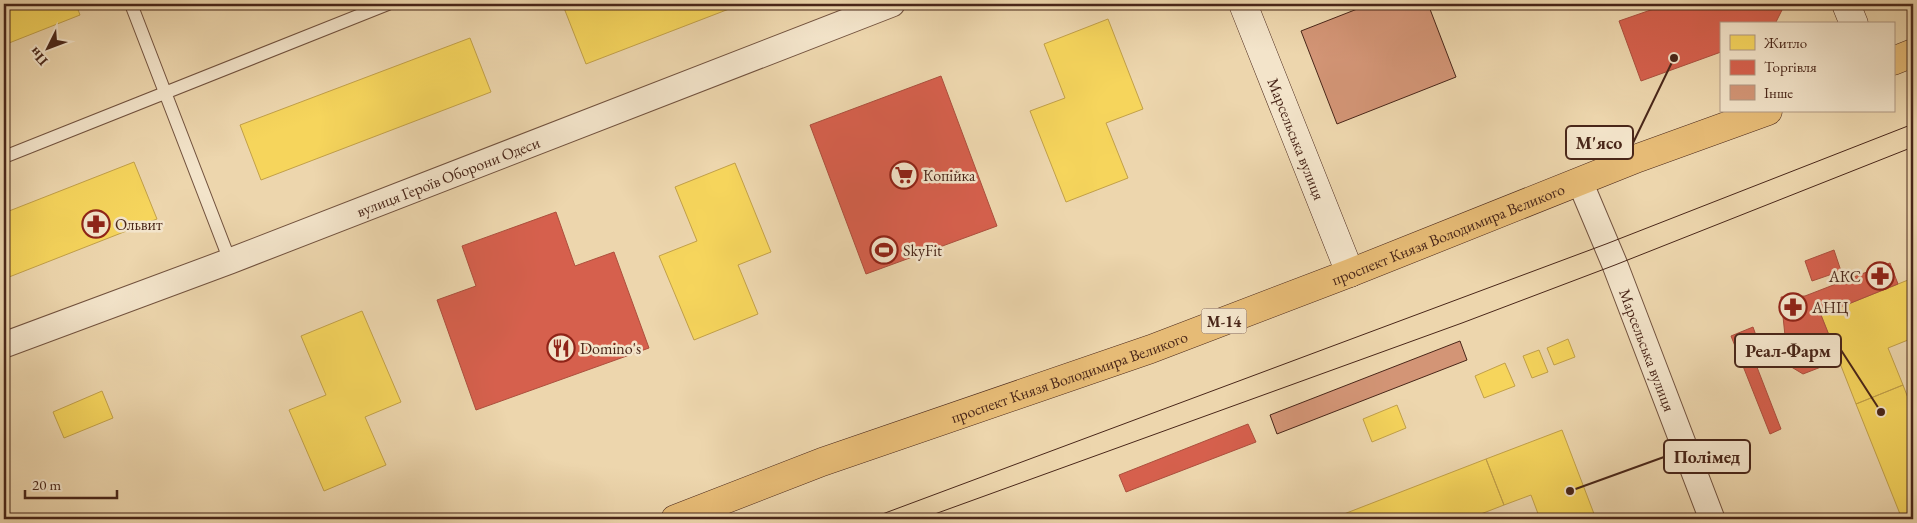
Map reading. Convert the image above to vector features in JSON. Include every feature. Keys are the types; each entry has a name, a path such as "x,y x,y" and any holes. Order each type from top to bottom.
{"main road":[{"path":"1894,61 1913,53"},
{"name":"проспект Князя Володимира Великого","path":"675,519 822,462 1151,349 1350,273 1638,158 1765,112"}],"street":[{"name":"вулиця Героїв Оборони Одеси","path":"4,345 230,261 892,4"},
{"name":"Марсельська вулиця","path":"1243,4 1350,273"},
{"path":"1846,4 1853,22"},
{"name":"Марсельська вулиця","path":"1580,182 1615,265 1712,519"}],"lane":[{"path":"131,4 230,261"},
{"path":"4,157 388,4"}],"building: Житло":[{"path":"4,4 76,4 80,15 4,45"},
{"path":"574,4 742,4 586,64 564,8"},
{"path":"1108,19 1143,109 1106,123 1128,178 1066,202 1030,111 1065,98 1044,44"},
{"path":"470,38 491,92 261,180 240,125"},
{"path":"134,162 157,219 4,279 4,213"},
{"path":"735,163 771,252 738,265 758,314 694,340 659,256 697,241 675,187"},
{"path":"1913,278 1913,338 1888,348 1903,385 1856,404 1821,315"},
{"path":"362,311 401,402 365,417 386,465 324,491 289,410 326,395 301,336"},
{"path":"1568,339 1575,357 1554,365 1547,348"},
{"path":"1539,350 1548,372 1532,378 1523,356"},
{"path":"1505,363 1515,386 1484,398 1475,376"},
{"path":"1903,385 1913,411 1913,519 1902,519 1856,404"},
{"path":"102,391 113,418 64,438 53,412"},
{"path":"1397,405 1406,428 1372,442 1363,419"},
{"path":"1562,430 1596,519 1540,519 1531,495 1504,505 1486,459"},
{"path":"1486,459 1504,505 1468,519 1331,519"},
{"path":"4,503 10,519 4,519"}],"building: Торгівля":[{"path":"1668,4 1785,4 1776,22 1720,22 1720,52 1641,81 1619,21"},
{"name":"Копійка","path":"941,76 997,226 866,274 810,125"},
{"path":"556,212 575,266 614,252 649,348 476,410 437,300 476,286 462,246"},
{"path":"1834,250 1841,271 1812,281 1805,261"},
{"path":"1890,263 1898,284 1821,315 1839,360 1803,374 1788,365 1781,297 1805,296"},
{"path":"1753,327 1758,341 1748,344 1781,429 1770,434 1731,336"},
{"path":"1248,424 1256,442 1126,492 1119,475"}],"building: Інше":[{"path":"1370,4 1428,4 1456,77 1337,124 1301,31"},
{"path":"1460,341 1467,360 1277,434 1270,415"}],"tram line":[{"path":"869,519 1606,244 1913,124"},
{"path":"921,519 1462,323 1615,265 1913,147"}],"place":[{"name":"М'ясо","path":"1674,58"},
{"name":"Копійка","path":"904,175"},
{"name":"Ольвит","path":"96,224"},
{"name":"SkyFit","path":"884,250"},
{"name":"АКС","path":"1880,276"},
{"name":"АНЦ","path":"1793,307"},
{"name":"Domino's","path":"561,348"},
{"name":"Реал-Фарм","path":"1881,412"},
{"name":"Полімед","path":"1570,491"}]}
